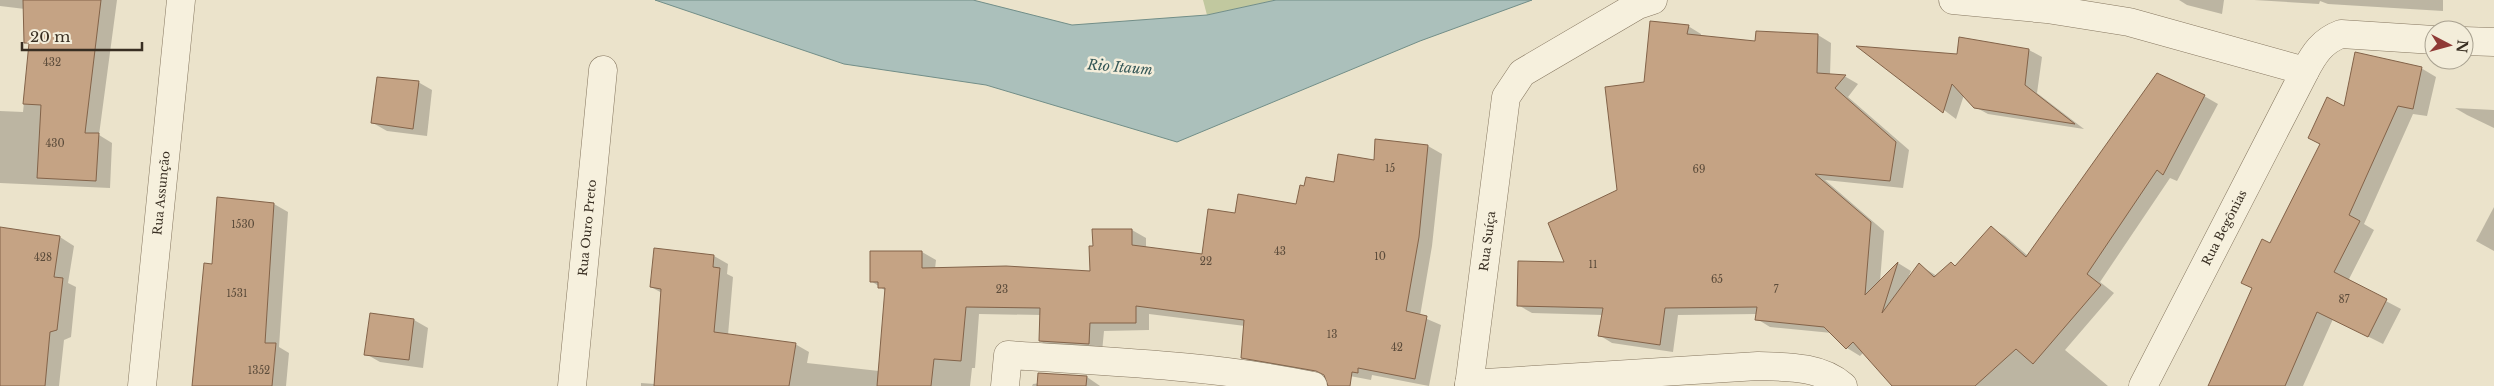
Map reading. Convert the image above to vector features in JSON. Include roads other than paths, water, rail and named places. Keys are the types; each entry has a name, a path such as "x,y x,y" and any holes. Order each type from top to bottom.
{"street":[{"name":"Rua Assunção","path":"142,386 181,0"},
{"name":"Rua Suíça","path":"1469,385 1506,97 1522,73 1638,5 1653,0"},
{"path":"1953,0 2047,9 2129,22 2305,71"},
{"name":"Rua Begônias","path":"2143,386 2316,51 2330,38 2341,34 2424,39"},
{"path":"2474,42 2494,42"},
{"name":"Rua Ouro Preto","path":"572,386 603,70"},
{"path":"1005,386 1008,355 1256,374 1313,386"},
{"path":"1469,385 1758,366 1803,368 1837,381 1843,386"}],"water":[{"name":"Rio Itaum","path":"655,0 973,0 1072,25 1207,15 1276,0 1532,0 1420,41 1177,142 986,85 844,64"}]}
